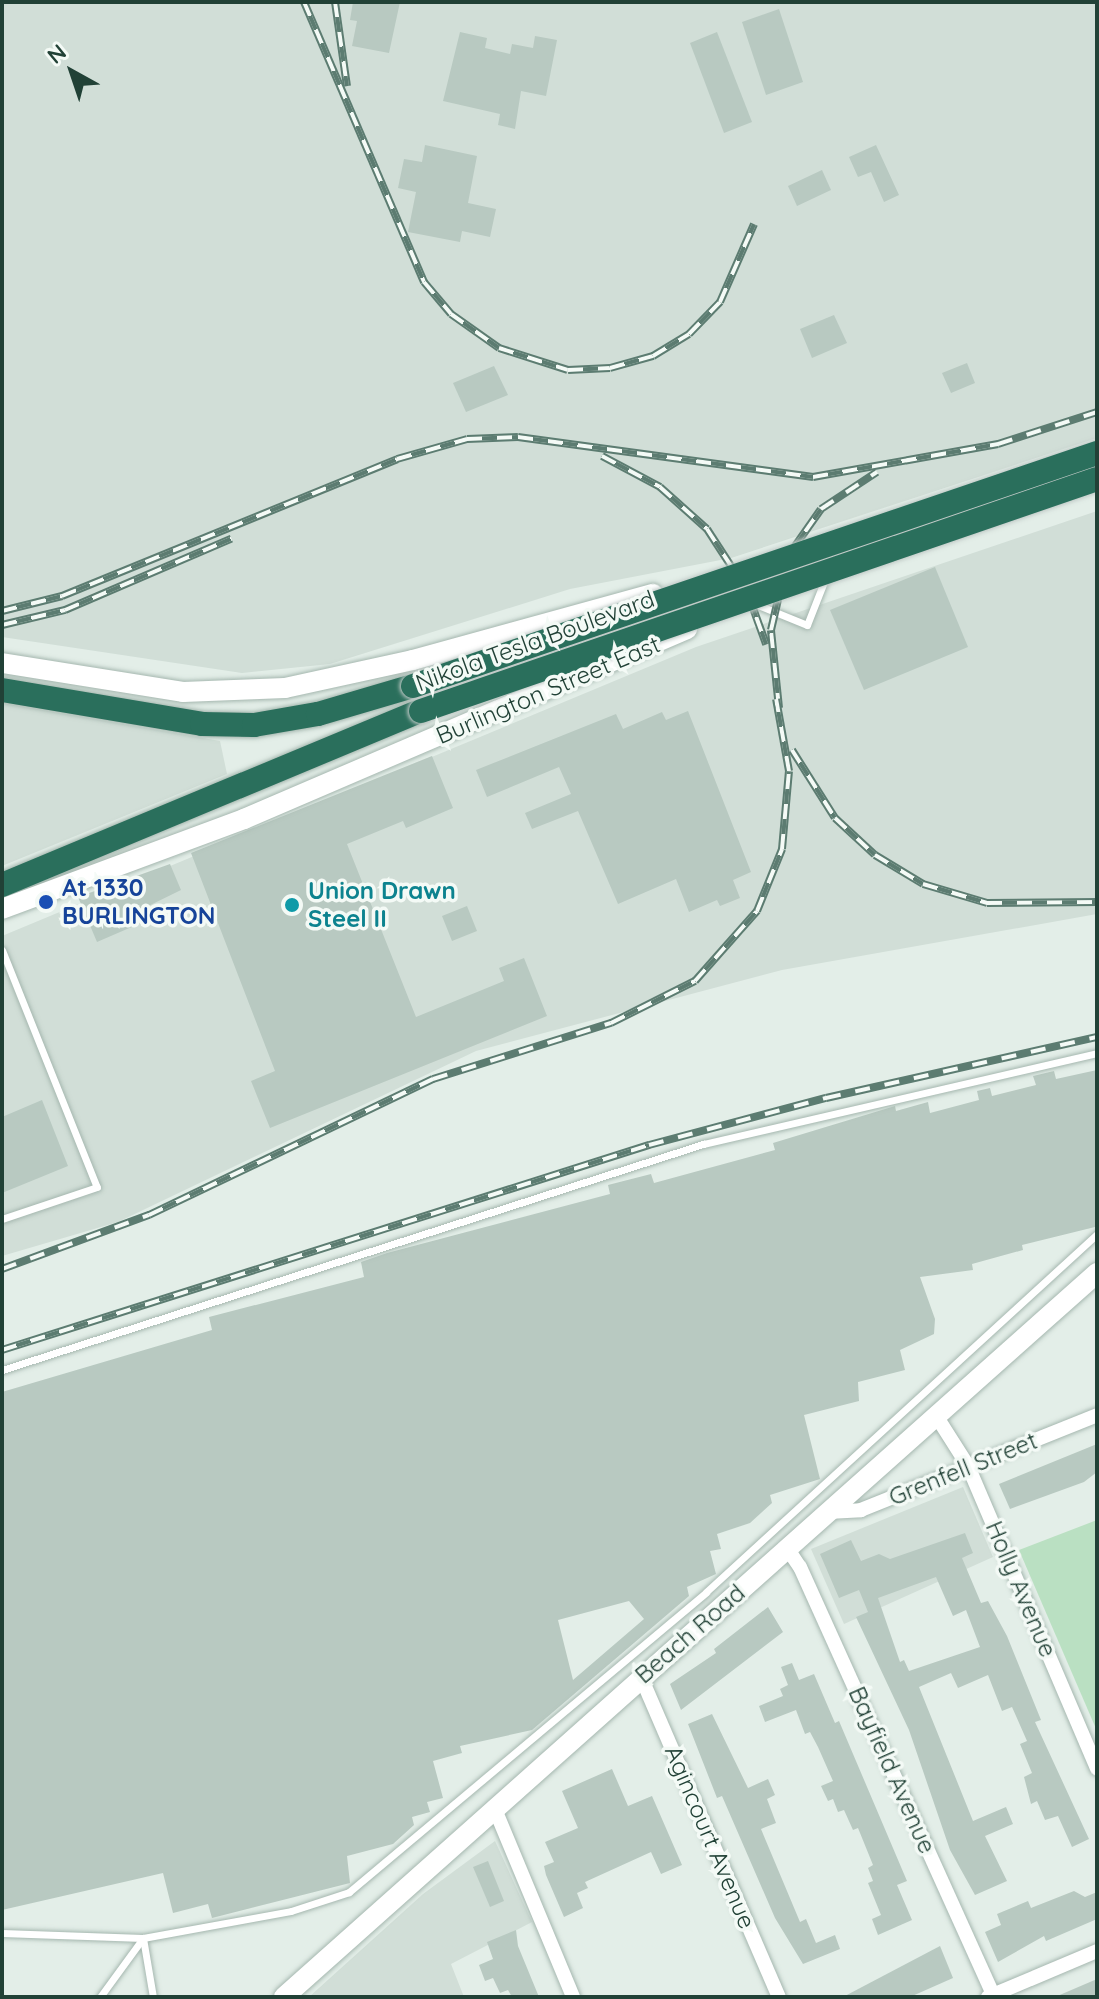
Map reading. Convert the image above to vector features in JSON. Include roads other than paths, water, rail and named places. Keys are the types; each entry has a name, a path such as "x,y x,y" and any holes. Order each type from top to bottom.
{"highway":[{"name":"Nikola Tesla Boulevard","path":"2,690 202,724 254,725 318,714 413,686 1097,453"},
{"name":"Nikola Tesla Boulevard","path":"2,885 421,711 1097,480"}],"main road":[{"name":"Burlington Street East","path":"2,663 183,692 240,693 341,677 743,570 1097,460"},
{"name":"Burlington Street East","path":"2,909 244,819 544,693 735,606 1097,480"},
{"name":"Beach Road","path":"284,1997 935,1414 1096,1278"}],"street":[{"name":"Holly Avenue","path":"935,1414 968,1466 1097,1769"},
{"name":"Grenfell Street","path":"827,1513 861,1510 1097,1415"},
{"name":"Bayfield Avenue","path":"787,1548 800,1567 990,1996"},
{"name":"Agincourt Avenue","path":"641,1677 779,1997"},
{"path":"494,1807 573,1997"},
{"path":"990,1996 1097,1951"}],"lane":[{"path":"735,606 775,608 807,625 831,571"},
{"path":"519,629 529,654"},
{"path":"534,667 544,693"},
{"path":"2,950 97,1187 2,1219"},
{"path":"2,1370 703,1144 1097,1053"},
{"path":"2,1933 143,1938 291,1911 349,1892 706,1592 1097,1234"},
{"path":"100,1997 143,1938"},
{"path":"143,1938 153,1997"}],"railway":[{"path":"304,2 424,282 451,314 499,348 568,370 610,368 653,356 689,334 720,302 754,224"},
{"path":"335,2 347,86"},
{"path":"2,611 62,596 397,459 467,439 518,437 813,477 998,444 1097,412"},
{"path":"602,456 660,487 707,529 746,589 766,644"},
{"path":"779,708 771,630 788,556 821,509 877,472"},
{"path":"2,625 65,610 231,539"},
{"path":"2,1269 149,1215 433,1079 611,1023 695,981 757,911 782,849 789,771 776,699"},
{"path":"792,750 835,818 875,855 923,884 987,903 1097,902"},
{"path":"2,1350 649,1145 826,1098 1097,1037"}],"place":[{"name":"At 1330 BURLINGTON","path":"46,902"},
{"name":"Union Drawn Steel II","path":"292,905"}]}
